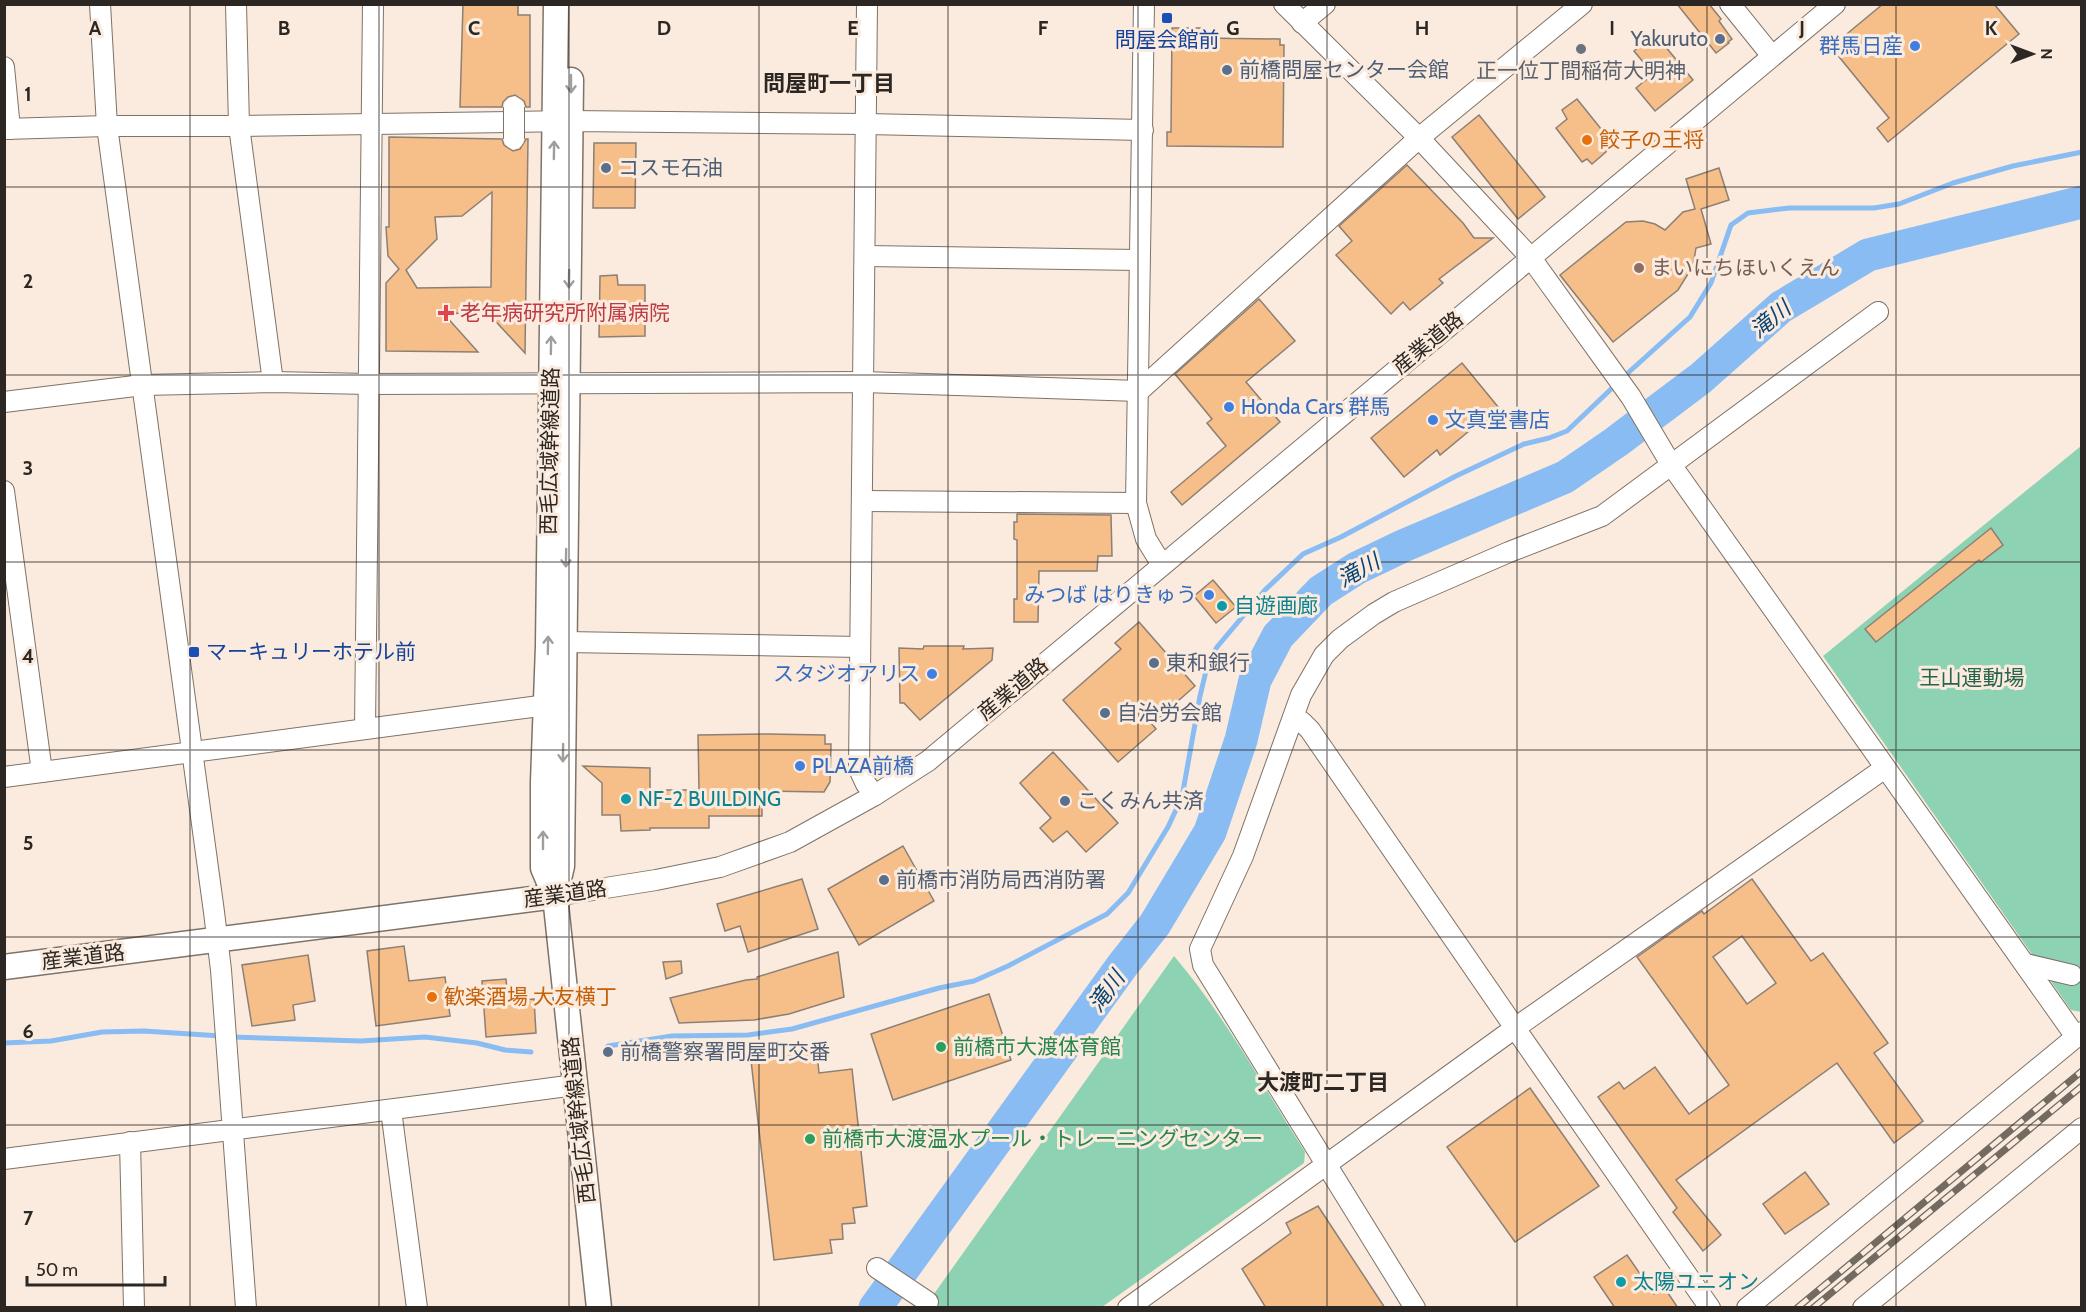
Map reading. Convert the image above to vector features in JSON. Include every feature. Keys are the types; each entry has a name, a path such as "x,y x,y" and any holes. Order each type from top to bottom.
{"main road":[{"name":"西毛広域幹線道路","path":"556,4 562,122 559,383 543,783 543,868 555,896 599,1308"},
{"name":"西毛広域幹線道路","path":"562,122 572,4"},
{"name":"西毛広域幹線道路","path":"555,896 562,866 565,642 559,383"},
{"name":"産業道路","path":"4,967 555,896"}],"street":[{"path":"100,4 107,126 217,940 246,1308"},
{"path":"236,4 239,126 273,382"},
{"path":"365,729 373,4"},
{"path":"867,4 860,769 866,784 875,795"},
{"path":"1144,4 1140,391 1136,503 1146,539 1162,564"},
{"path":"1284,4 1419,138 1531,258 1631,397 1667,459 2026,964 2079,1034 1747,1308"},
{"path":"1302,23 1325,4"},
{"path":"4,402 143,385 273,382 369,384 863,382 1140,391 1419,138 1582,4"},
{"path":"1730,4 1772,56"},
{"name":"産業道路","path":"555,896 720,867 790,842 875,795 928,761 1835,4"},
{"path":"4,67 7,129 562,122 866,124 1143,130"},
{"path":"514,108 514,139"},
{"path":"866,256 1140,260"},
{"path":"1415,1308 1200,957 1200,949 1243,856 1301,695 1324,655 1340,639 1374,614 1394,602 1509,552 1602,516 1661,471 1667,459 1878,312"},
{"path":"4,491 10,569 42,772"},
{"path":"863,501 1136,503"},
{"path":"565,642 860,647"},
{"path":"4,777 547,705"},
{"path":"1293,718 1302,722 1310,730 1710,1308"},
{"path":"1128,1308 1515,1028 1886,768"},
{"path":"2026,964 2072,975"},
{"path":"4,1159 233,1128 391,1110 575,1084"},
{"path":"391,1110 417,1308"},
{"path":"1863,1308 2082,1128"},
{"path":"130,1142 134,1308"},
{"path":"877,1268 928,1302"}],"green space":[{"name":"王山運動場","path":"2081,446 2081,1012 2071,1010 1823,656"},
{"path":"1174,956 1193,979 1243,1052 1305,1152 1304,1163 1102,1307 924,1308"}],"building":[{"path":"463,4 518,4 518,15 530,15 530,107 526,107 524,101 515,95 508,97 502,107 460,107"},
{"path":"1677,4 1709,4 1732,39 1716,53"},
{"path":"1883,4 1994,4 2019,34 1888,142 1877,128 1889,118 1831,47"},
{"name":"前橋問屋センター会館","path":"1172,28 1203,28 1203,38 1280,39 1280,45 1284,45 1283,147 1167,146 1167,132 1171,132"},
{"path":"1655,34 1693,80 1655,111 1636,88 1653,74 1634,51"},
{"path":"1577,99 1610,140 1602,146 1607,151 1592,164 1587,159 1582,162 1556,128 1567,119 1562,110"},
{"path":"1479,115 1545,197 1518,219 1452,137"},
{"path":"389,137 502,139 504,145 513,151 520,149 528,139 525,353 487,312 444,314 478,352 386,351 386,283 399,269 388,256 386,227 389,227","holes":["492,192 491,287 417,288 406,270 437,239 435,217 462,216"]},
{"path":"594,143 636,143 635,208 593,208"},
{"path":"1407,165 1463,223 1474,238 1493,238 1439,279 1443,283 1410,310 1403,302 1391,314 1336,255 1352,241 1339,226"},
{"path":"1719,168 1729,200 1701,209 1711,244 1696,248 1693,266 1678,290 1613,342 1560,275 1626,222 1643,221 1665,230 1683,212 1695,209 1686,179"},
{"path":"617,275 618,285 645,285 645,336 599,337 600,276"},
{"path":"1259,299 1295,341 1246,382 1280,422 1182,505 1171,492 1226,446 1207,423 1212,419 1175,374"},
{"path":"1462,363 1503,413 1485,428 1480,422 1440,455 1437,450 1404,477 1371,438"},
{"path":"1017,514 1111,515 1112,556 1098,556 1097,571 1039,571 1038,622 1014,622 1014,599 1017,599 1017,540 1014,539 1014,522 1017,522"},
{"path":"1991,528 2003,545 1981,562 1979,560 1876,642 1865,629"},
{"path":"1213,580 1236,607 1216,623 1194,596"},
{"path":"1139,622 1195,686 1152,724 1156,729 1118,762 1063,700 1121,649 1115,643"},
{"path":"924,646 964,646 963,649 993,648 992,660 920,720 904,703 900,703 899,648 923,649"},
{"path":"698,735 825,735 825,744 831,744 830,782 824,792 762,791 762,816 709,816 709,828 650,828 650,830 621,831 620,815 602,815 602,783 583,766 650,768 650,790 699,790"},
{"path":"1053,752 1118,823 1086,852 1067,831 1053,842 1040,828 1051,818 1020,783"},
{"path":"903,846 934,901 859,945 828,889"},
{"path":"802,879 818,929 748,952 740,926 725,931 717,904"},
{"path":"1752,879 1811,961 1823,953 1888,1043 1874,1053 1923,1121 1894,1143 1837,1063 1676,1180 1721,1235 1703,1251 1673,1212 1677,1208 1598,1097 1619,1082 1624,1089 1655,1067 1689,1114 1729,1085 1637,957 1702,911 1704,914","holes":["1742,936 1776,983 1747,1004 1713,957"]},
{"path":"404,946 409,981 445,977 450,1016 376,1026 367,951"},
{"path":"838,952 844,997 789,1014 754,1020 679,1023 670,998 757,979 757,977"},
{"path":"308,955 315,1001 293,1005 295,1020 252,1026 242,965"},
{"path":"681,961 682,973 666,979 663,962"},
{"path":"506,979 508,1001 534,999 536,1033 486,1037 482,981"},
{"name":"前橋市大渡体育館","path":"989,994 1011,1060 893,1100 871,1034"},
{"name":"前橋市大渡温水プール・トレーニングセンター","path":"816,1044 819,1073 852,1069 867,1206 853,1208 855,1223 842,1224 843,1239 830,1240 832,1253 774,1260 750,1052"},
{"path":"1530,1088 1599,1186 1515,1242 1447,1147"},
{"path":"1805,1172 1829,1204 1785,1234 1763,1204"},
{"path":"1318,1206 1385,1308 1266,1308 1242,1269 1291,1233 1286,1223"},
{"name":"太陽ユニオン","path":"1627,1255 1654,1294 1664,1287 1678,1308 1615,1308 1594,1277"}],"waterway":[{"path":"608,1046 672,1036 748,1035 792,1029 939,988 974,981 1008,966 1107,914 1128,893 1168,827 1182,797 1208,663 1217,647 1265,590 1303,554 1524,444 1567,431 1690,317 1711,283 1731,225 1748,213 1789,208 1874,208 1899,204 1953,183 2013,166 2082,152"},
{"name":"滝川","path":"875,1308 1122,966 1155,924 1210,832 1241,740 1255,680 1278,636 1321,591 1357,568 1403,546 1565,477 1701,378 1781,307 1868,255 2082,202"},
{"path":"4,1043 51,1041 102,1032 144,1031 221,1036"},
{"path":"231,1037 361,1041 425,1037 531,1052"}],"railway":[{"path":"1797,1308 2082,1071"},
{"path":"1813,1308 2082,1086"}],"place":[{"name":"問屋会館前","path":"1167,18"},
{"name":"Yakuruto","path":"1720,39"},
{"name":"群馬日産","path":"1915,46"},
{"name":"正一位丁間稲荷大明神","path":"1581,49"},
{"name":"前橋問屋センター会館","path":"1227,70"},
{"name":"餃子の王将","path":"1587,140"},
{"name":"コスモ石油","path":"606,168"},
{"name":"まいにちほいくえん","path":"1639,268"},
{"name":"老年病研究所附属病院","path":"446,313"},
{"name":"Honda Cars 群馬","path":"1229,407"},
{"name":"文真堂書店","path":"1433,420"},
{"name":"みつば はりきゅう","path":"1209,595"},
{"name":"自遊画廊","path":"1222,606"},
{"name":"マーキュリーホテル前","path":"194,652"},
{"name":"東和銀行","path":"1154,663"},
{"name":"スタジオアリス","path":"932,674"},
{"name":"自治労会館","path":"1105,713"},
{"name":"PLAZA前橋","path":"800,766"},
{"name":"NF-2 BUILDING","path":"626,799"},
{"name":"こくみん共済","path":"1065,801"},
{"name":"前橋市消防局西消防署","path":"884,880"},
{"name":"歓楽酒場 大友横丁","path":"432,997"},
{"name":"前橋市大渡体育館","path":"941,1047"},
{"name":"前橋警察署問屋町交番","path":"608,1052"},
{"name":"前橋市大渡温水プール・トレーニングセンター","path":"810,1139"},
{"name":"太陽ユニオン","path":"1621,1282"}],"district":[{"name":"問屋町一丁目","path":"829,83"},
{"name":"大渡町二丁目","path":"1323,1082"}]}
